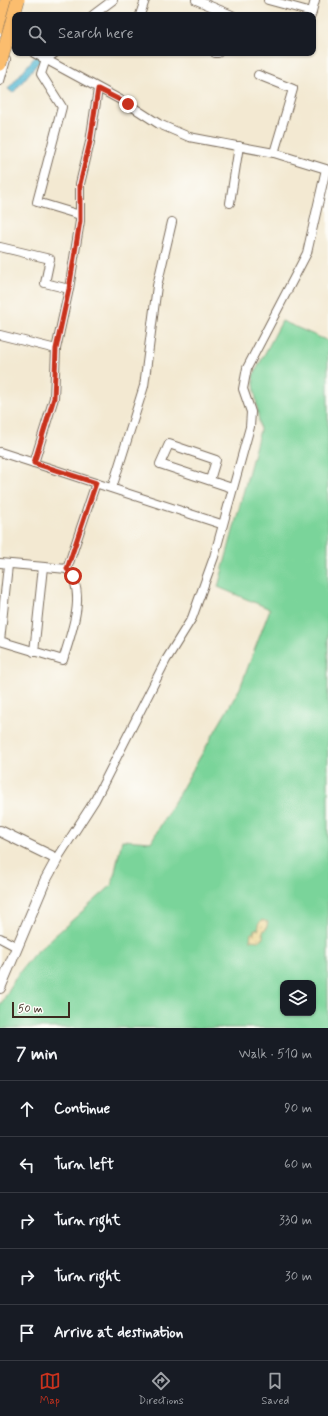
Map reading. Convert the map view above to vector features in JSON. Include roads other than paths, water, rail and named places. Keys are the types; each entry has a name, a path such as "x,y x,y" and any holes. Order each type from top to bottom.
{"highway":[{"path":"0,27 7,0"},
{"path":"15,12 18,0"},
{"path":"0,64 12,21"}],"street":[{"path":"0,4 1,0"},
{"path":"20,12 24,0"},
{"path":"97,12 113,0"},
{"path":"141,12 145,0"},
{"path":"196,0 225,12"},
{"path":"268,0 305,12"},
{"path":"312,12 315,0"},
{"path":"0,36 12,42"},
{"path":"0,81 12,45"},
{"path":"0,988 45,881 57,859 95,800 166,660 192,618 214,557 221,524 250,427 251,412 243,388 247,368 307,253 326,169 274,153 189,137 159,124 128,104 40,56"},
{"path":"50,56 46,59 41,74 62,107 37,202 80,215"},
{"path":"258,75 293,89 274,153"},
{"path":"34,463 54,398 56,349 69,289 80,215 80,184 90,142 98,89"},
{"path":"230,203 239,146"},
{"path":"112,488 144,386 157,286 172,222"},
{"path":"0,247 50,259 45,283 69,289"},
{"path":"0,334 56,349"},
{"path":"210,480 216,460 169,444 160,464 232,488"},
{"path":"0,452 221,524"},
{"path":"67,569 96,483"},
{"path":"4,564 43,567 67,569 73,576 77,601 72,629 63,660 0,641 4,564"},
{"path":"34,652 43,567"},
{"path":"0,831 57,859"},
{"path":"0,938 17,947"}],"water":[{"path":"36,56 46,56 38,63 13,93 8,89"}]}
